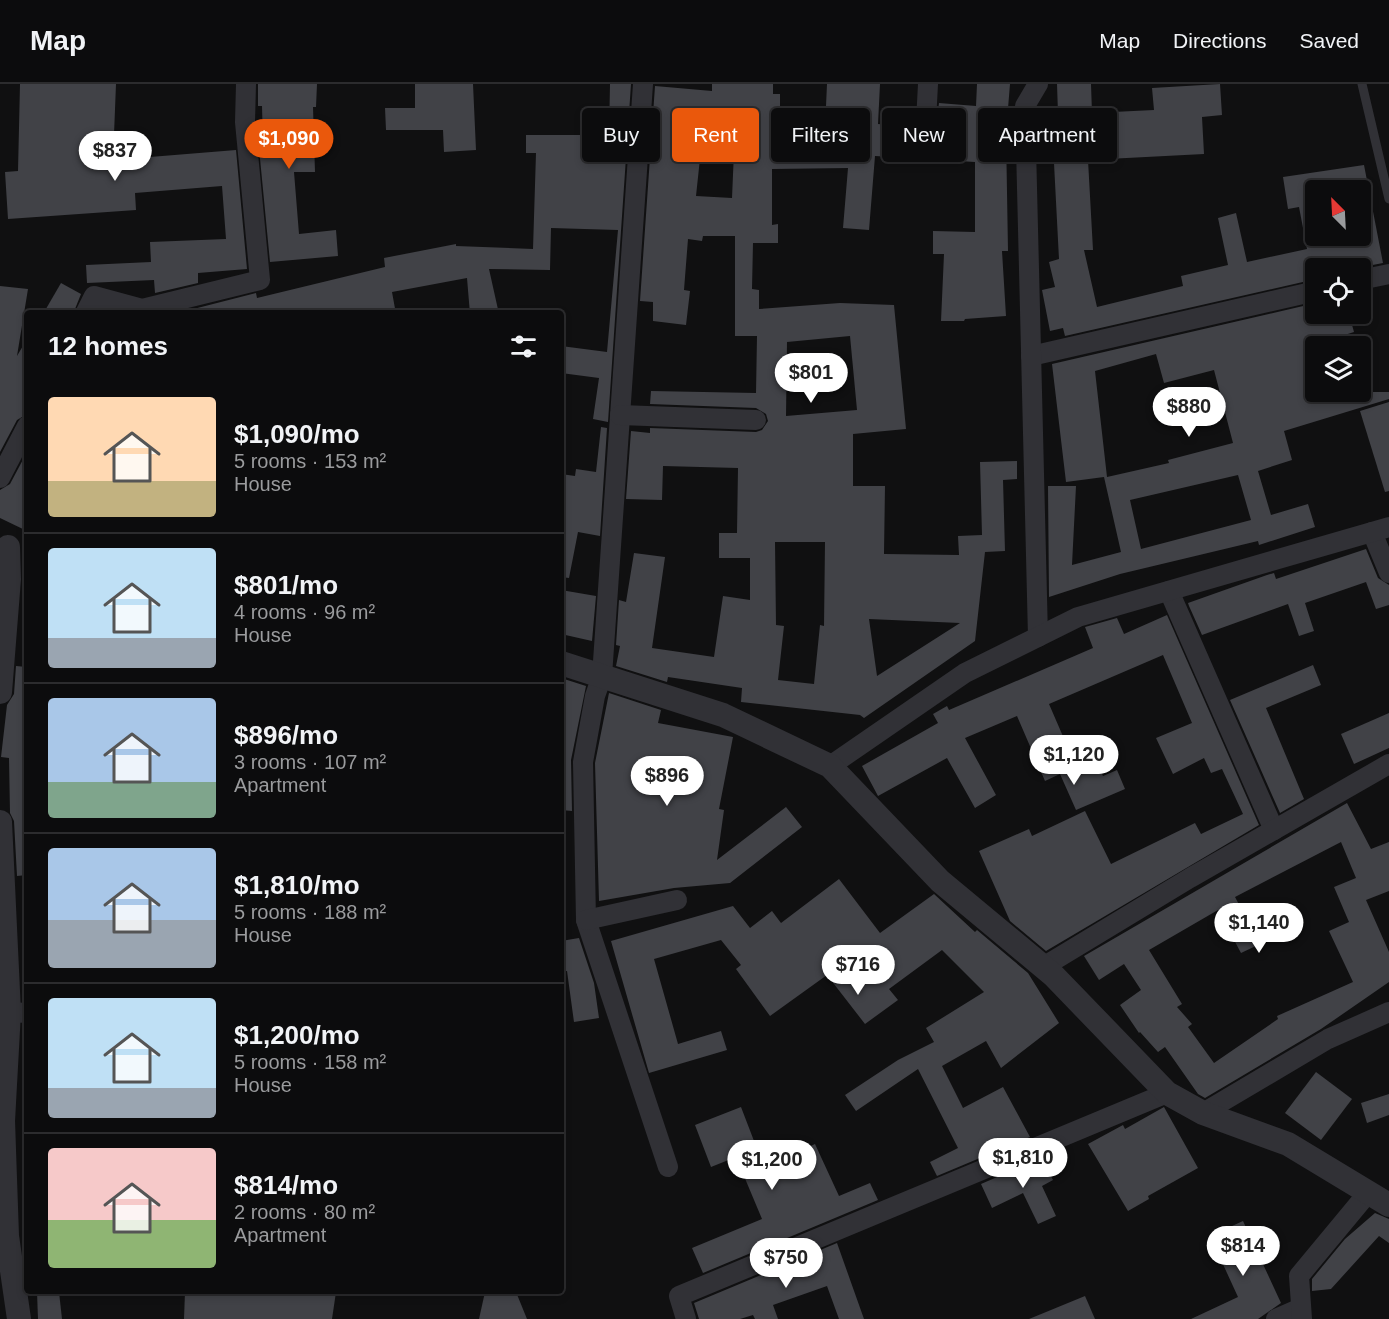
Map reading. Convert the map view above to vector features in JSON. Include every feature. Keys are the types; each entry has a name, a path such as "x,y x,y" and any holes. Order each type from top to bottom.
{"street":[{"path":"87,310 94,296 142,309 260,280 245,122 246,84"},
{"path":"643,84 602,676 595,696 583,762 586,920 668,1167"},
{"path":"927,108 928,84"},
{"path":"1038,84 1025,106 1038,637"},
{"path":"1371,278 1389,274"},
{"path":"1031,356 1305,294"},
{"path":"620,415 756,420"},
{"path":"0,478 24,432"},
{"path":"830,766 964,673 1078,617 1381,529 1389,573"},
{"path":"0,692 12,547"},
{"path":"1169,591 1274,830"},
{"path":"564,664 723,715 830,766 940,881 1043,967 1167,1094 1203,1113 1288,1144 1367,1194 1389,1205"},
{"path":"1043,967 1389,764"},
{"path":"0,822 18,1013 2,1121 7,1236 19,1319"},
{"path":"586,920 677,900"},
{"path":"1203,1113 1328,1039 1389,1012"},
{"path":"686,1319 679,1296 1167,1094"},
{"path":"1276,1319 1301,1314 1299,1276 1367,1194"}],"lane":[{"path":"1362,84 1389,200"}],"building":[{"path":"20,84 116,84 113,160 236,150 247,269 198,273 198,283 155,293 154,280 87,283 86,265 151,262 150,242 226,239 222,186 135,193 136,210 8,219 5,172 18,171"},
{"path":"258,84 317,84 316,107 313,107 315,172 294,172 299,234 336,230 338,256 270,262 259,148 263,147 262,106 258,106"},
{"path":"415,84 473,84 476,150 444,152 443,130 386,130 385,108 415,108"},
{"path":"610,84 631,84 629,108 610,108"},
{"path":"712,84 773,84 773,94 780,94 780,106 826,106 827,84 880,84 878,124 882,124 882,156 875,156 869,230 843,228 848,168 772,169 772,225 778,224 778,243 753,243 752,289 759,290 759,309 840,303 894,305 906,429 853,434 853,486 885,486 884,554 959,555 958,536 982,535 980,462 1017,461 1017,479 1003,480 1005,551 985,552 975,641 864,718 860,715 741,702 742,688 668,677 667,682 616,666 620,646 616,645 619,600 626,602 634,553 665,557 652,648 714,657 723,596 750,600 750,558 719,558 719,533 737,533 738,468 663,466 662,500 626,499 631,431 650,433 650,428 756,432 762,430 768,421 766,414 756,408 650,404 651,391 756,393 757,336 735,336 735,236 703,236 702,241 688,239 684,290 690,291 686,325 653,321 653,302 640,301 650,162 660,162 660,108 653,108 655,86 712,91","holes":["850,336 857,410 786,416 787,342","775,542 825,542 824,626 820,625 814,684 778,680 784,626 776,625","869,619 960,623 877,676"]},
{"path":"977,84 1010,84 1008,108 978,108 978,162 1006,162 1008,251 1002,251 1006,316 941,321 944,254 933,254 933,231 975,232 975,162 966,161 966,108 938,108 939,103 976,106"},
{"path":"1057,84 1091,84 1092,108 1058,108"},
{"path":"1220,84 1222,115 1202,117 1204,154 1117,158 1117,112 1154,110 1152,88"},
{"path":"526,135 582,135 582,162 626,162 608,422 593,419 599,378 564,373 564,346 607,352 618,230 551,228 550,270 489,269 498,310 470,310 467,278 392,292 395,310 190,310 256,293 257,298 385,267 384,258 456,244 456,246 533,249 536,153 526,153"},
{"path":"1054,162 1088,162 1093,250 1084,250 1097,307 1183,286 1181,276 1228,265 1218,218 1236,213 1247,262 1307,249 1306,246 1371,246 1371,201 1383,263 1371,265 1371,258 1305,258 1305,281 1065,336 1063,328 1050,331 1042,290 1055,287 1049,262 1059,259"},
{"path":"1364,165 1367,180 1305,180 1305,238 1299,207 1288,209 1283,177"},
{"path":"61,283 81,294 75,310 45,310"},
{"path":"0,286 28,289 17,356 24,344 24,416 17,420 0,452"},
{"path":"1305,306 1305,324 1352,324 1354,332 1342,336 1305,336 1305,402 1371,402 1371,392 1389,392 1389,399 1284,431 1292,460 1258,471 1271,515 1308,504 1315,527 1259,545 1258,541 1120,574 1049,597 1048,486 1076,486 1072,565 1121,552 1104,477 1066,482 1052,364","holes":["1156,354 1164,383 1214,370 1233,443 1168,460 1169,463 1107,477 1095,371","1238,475 1251,520 1141,549 1130,500"]},
{"path":"1389,402 1389,491 1385,492 1360,411"},
{"path":"601,427 607,428 600,536 578,532 569,578 564,577 564,474 575,476 576,469 596,472"},
{"path":"24,458 24,530 0,518 0,490 10,484"},
{"path":"1366,549 1378,578 1389,585 1389,605 1376,609 1366,582 1305,603 1314,631 1299,636 1288,604 1202,635 1188,603 1267,575 1274,573 1276,579"},
{"path":"564,591 596,596 592,641 564,635"},
{"path":"1167,615 1259,825 1046,951 1010,921 979,851 1029,829 1032,836 1085,811 1111,864 1195,823 1201,834 1243,814 1222,769 1211,773 1204,758 1173,774 1156,738 1192,723 1163,655 1049,704 1078,771 1097,763 1103,776 1117,770 1125,789 1076,810 1060,774 1045,781 1017,716 965,738 996,795 975,808 947,758 878,796 862,766 938,723 933,714 947,706 949,710 1093,648 1085,627 1117,618 1124,634"},
{"path":"1313,665 1321,685 1266,708 1304,799 1280,813 1230,700"},
{"path":"16,666 24,667 24,875 17,876 14,821 10,813 9,758 1,757 7,705 14,694"},
{"path":"564,679 586,686 571,760 572,811 564,810"},
{"path":"609,693 661,710 658,723 733,737 719,809 724,810 717,860 786,807 802,827 730,883 674,888 599,901 595,763"},
{"path":"1389,713 1389,748 1354,764 1341,734"},
{"path":"1347,803 1371,849 1389,842 1389,891 1366,900 1389,952 1389,982 1321,1029 1205,1098 1198,1094 1165,1047 1158,1052 1139,1033 1120,1005 1141,990 1124,964 1099,980 1084,956","holes":["1341,842 1356,878 1334,887 1349,922 1329,931 1353,982 1277,1016 1278,1019 1214,1063 1188,1027 1192,1024 1177,1007 1182,1004 1149,950 1218,910 1241,953 1260,944 1235,897"]},
{"path":"839,879 880,933 934,894 975,932 977,930 1028,973 1059,1023 1001,1068 986,1041 942,1066 963,1108 1003,1087 1030,1137 937,1176 930,1162 958,1148 918,1069 856,1111 845,1095 898,1060 934,1042 926,1028 984,992 942,950 889,989 898,1000 865,1024 827,975 770,1016 736,969 741,965 721,940 654,959 678,1044 721,1031 727,1050 649,1073 611,941 733,906 750,928 772,911 781,923"},
{"path":"579,938 594,983 599,1018 574,1022 567,971 564,972 564,940"},
{"path":"1316,1072 1352,1099 1321,1140 1285,1113"},
{"path":"1389,1094 1389,1115 1367,1123 1361,1103"},
{"path":"741,1107 764,1167 815,1144 839,1196 870,1183 878,1200 703,1273 692,1248 762,1219 736,1157 711,1167 695,1125"},
{"path":"1164,1107 1198,1168 1148,1196 1149,1199 1128,1211 1088,1144 1123,1125 1125,1129"},
{"path":"1041,1158 1053,1180 1042,1186 1056,1216 1038,1224 1023,1193 992,1208 981,1184"},
{"path":"1375,1213 1389,1219 1389,1243 1379,1236 1331,1289 1312,1291 1312,1279 1345,1239"},
{"path":"1243,1221 1281,1303 1258,1319 1191,1319 1238,1297 1210,1236"},
{"path":"837,1243 864,1319 839,1319 827,1286 773,1305 778,1319 755,1319 753,1315 740,1319 699,1319 694,1303"},
{"path":"37,1294 59,1294 62,1319 38,1319"},
{"path":"185,1294 336,1294 332,1319 184,1319"},
{"path":"485,1294 517,1294 527,1319 479,1319"},
{"path":"1085,1296 1095,1319 1029,1319"}]}
